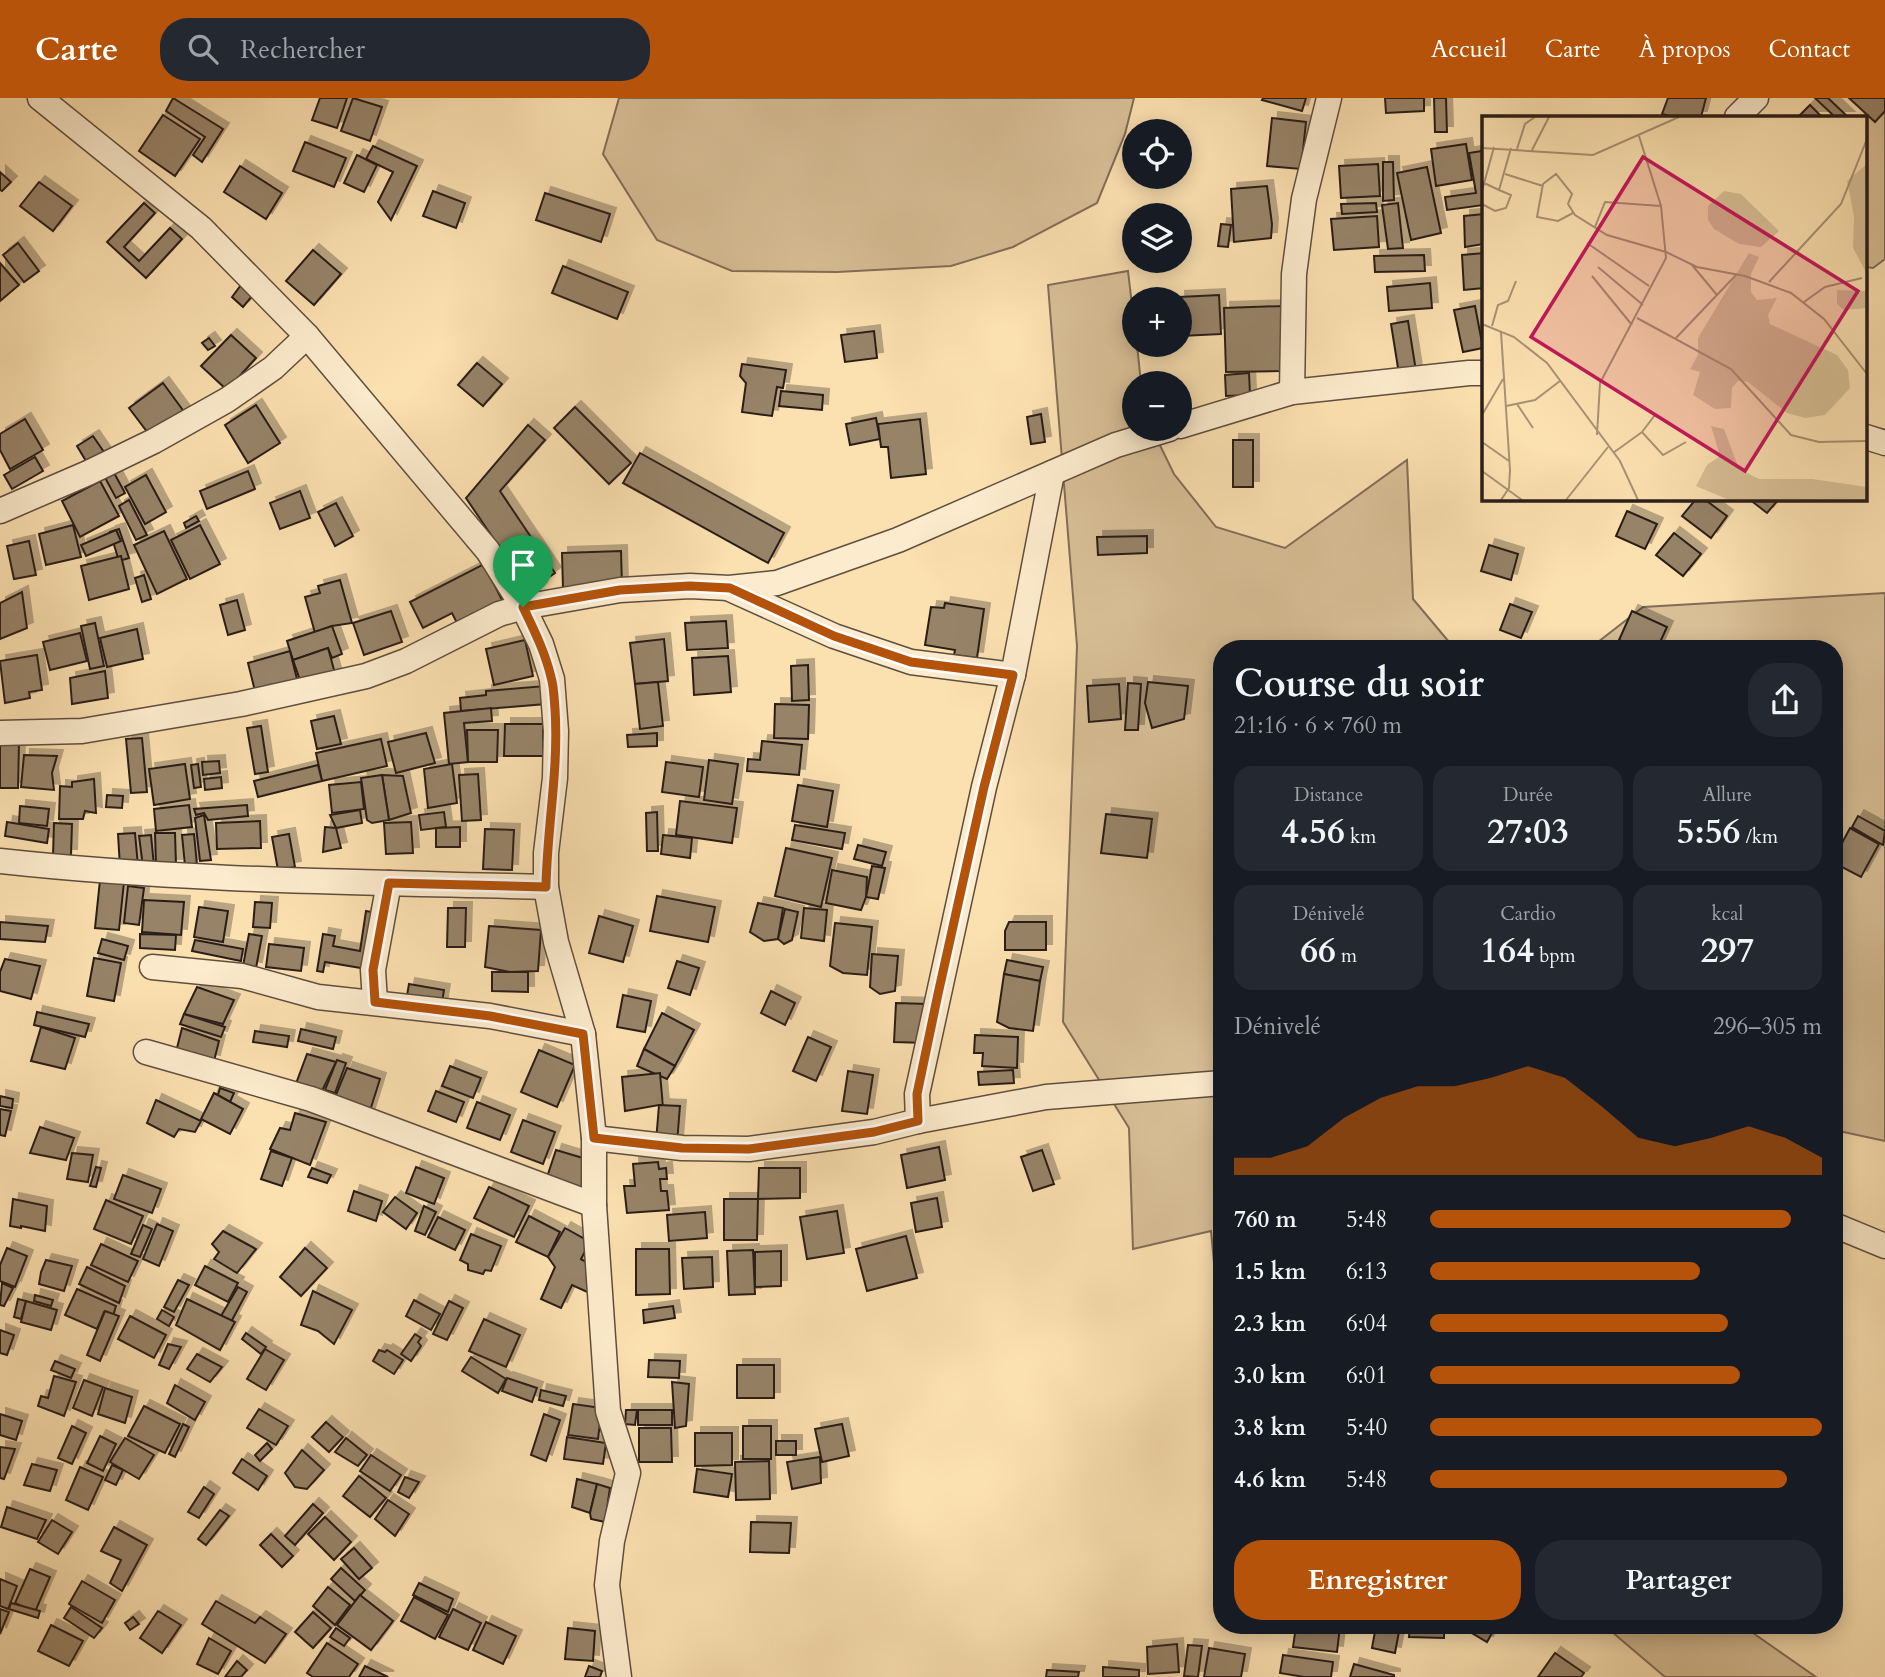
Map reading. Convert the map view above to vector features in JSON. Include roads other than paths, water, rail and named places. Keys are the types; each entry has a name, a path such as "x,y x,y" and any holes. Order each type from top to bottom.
{"street":[{"path":"40,98 201,228 306,336 488,551 523,607 541,644 552,679 556,731 546,887 556,942 583,1034 594,1138 594,1205 608,1410 628,1473 612,1541 607,1585 619,1677"},
{"path":"1292,391 1294,274 1304,199 1329,98"},
{"path":"1738,116 1756,98"},
{"path":"0,511 99,468 227,400 273,368 306,336"},
{"path":"1192,422 1292,391 1482,373"},
{"path":"1868,438 1885,443"},
{"path":"0,733 82,731 241,704 366,676 406,661 499,614 523,607 620,590 690,586 730,588 777,583 886,544 1129,441"},
{"path":"918,1121 917,1094 984,787 1013,675 1052,473"},
{"path":"730,588 834,636 911,662 1013,675"},
{"path":"0,861 66,868 284,880 546,887"},
{"path":"375,1002 373,970 389,883"},
{"path":"152,967 242,976 318,997 490,1016 583,1034"},
{"path":"146,1052 311,1098 594,1205"},
{"path":"594,1138 682,1148 749,1149 874,1132 1046,1097 1213,1084"},
{"path":"874,1132 917,1094"},
{"path":"1843,1229 1885,1246"}]}
